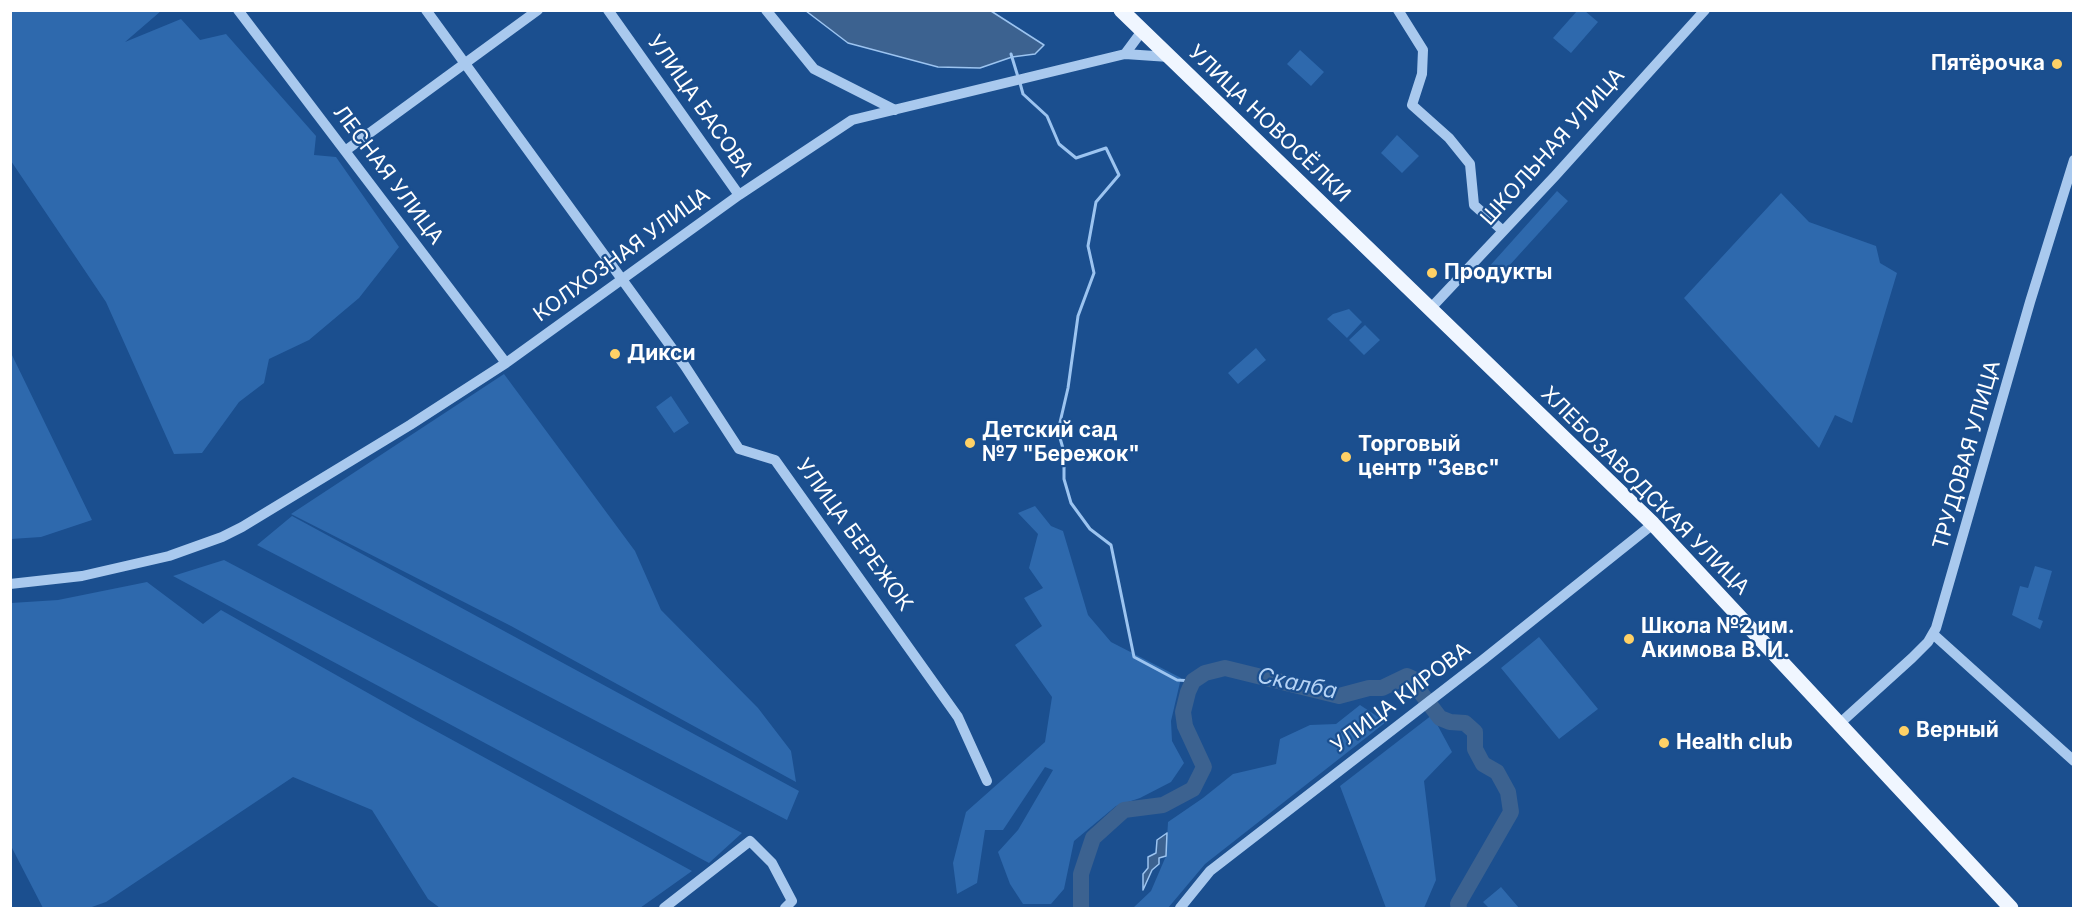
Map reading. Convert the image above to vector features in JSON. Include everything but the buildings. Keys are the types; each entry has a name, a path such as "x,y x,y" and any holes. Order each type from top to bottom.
{"main road":[{"name":"УЛИЦА НОВОСЁЛКИ","path":"1121,10 1388,268"},
{"name":"ХЛЕБОЗАВОДСКАЯ УЛИЦА","path":"1388,268 1653,524 2011,909"}],"street":[{"name":"ЛЕСНАЯ УЛИЦА","path":"238,10 506,363"},
{"name":"УЛИЦА БЕРЕЖОК","path":"426,10 685,366 738,449 775,460 803,498 958,717 987,781"},
{"path":"345,151 538,10"},
{"name":"УЛИЦА БАСОВА","path":"608,10 739,195"},
{"path":"766,10 814,69 895,110"},
{"path":"1398,10 1423,50 1422,74 1412,105 1449,138 1470,164 1474,205 1503,231"},
{"name":"ШКОЛЬНАЯ УЛИЦА","path":"1430,309 1705,10"},
{"path":"1125,54 1142,31"},
{"name":"КОЛХОЗНАЯ УЛИЦА","path":"10,584 82,576 169,556 222,537 242,527 410,425 506,363 739,195 852,120 1125,54 1169,57"},
{"name":"ТРУДОВАЯ УЛИЦА","path":"1838,725 1912,658 1933,634 1944,605 2073,160"},
{"name":"УЛИЦА КИРОВА","path":"1180,909 1210,871 1461,677 1653,524"},
{"path":"1933,634 2073,761"},
{"path":"664,909 750,841 772,863 792,901 786,909"}],"shaded area":[{"path":"11,10 161,11 125,42 181,19 200,40 226,34 316,136 314,155 336,157 399,247 359,298 309,340 269,359 264,383 239,402 202,453 174,454 106,302 11,161"},
{"path":"806,11 991,11 1044,45 1035,54 1012,57 980,68 938,67 848,43"},
{"path":"1577,11 1585,11 1598,22 1571,53 1553,38"},
{"path":"1300,50 1324,72 1311,86 1287,64"},
{"path":"1397,135 1419,156 1402,173 1381,153"},
{"path":"1557,191 1568,201 1497,279 1487,269"},
{"path":"1781,193 1809,222 1876,246 1880,263 1897,273 1852,423 1835,415 1819,448 1684,298"},
{"path":"1349,309 1362,322 1347,338 1327,319 1333,314"},
{"path":"1365,325 1380,340 1364,355 1349,340"},
{"path":"1256,348 1266,360 1238,384 1228,373"},
{"path":"11,353 92,520 41,537 11,539"},
{"path":"504,374 635,551 661,610 758,708 791,751 796,782 511,626 291,514"},
{"path":"671,396 689,423 674,433 656,407"},
{"path":"1035,506 1051,526 1063,531 1088,615 1111,642 1181,678 1171,721 1172,741 1184,763 1171,782 1140,798 1116,806 1074,841 1064,889 1051,904 1023,904 1010,884 998,852 1018,830 1053,770 1045,767 1003,830 985,830 977,883 957,894 953,863 966,812 1045,742 1052,697 1015,645 1042,626 1024,598 1043,588 1029,568 1038,534 1018,513"},
{"path":"292,516 799,791 787,820 257,545"},
{"path":"224,560 742,833 709,863 173,576"},
{"path":"2035,566 2052,571 2038,619 2043,621 2040,629 2012,615 2020,586 2028,588"},
{"path":"147,582 203,624 221,610 692,871 640,908 440,908 428,899 372,810 293,777 106,902 89,908 43,908 11,846 11,603 58,600"},
{"path":"1539,637 1598,709 1559,739 1501,668"},
{"path":"1360,705 1386,722 1205,864 1168,908 1133,908 1151,891 1166,856 1168,822 1233,774 1276,764 1280,739 1310,725 1336,724"},
{"path":"1432,715 1452,752 1424,781 1436,880 1424,908 1386,908 1340,786"},
{"path":"1167,833 1166,856 1159,858 1159,864 1152,870 1143,890 1143,874 1148,868 1148,857 1156,853 1157,840"},
{"path":"1501,887 1519,908 1489,908 1483,902"}],"waterway":[{"path":"1011,54 1018,77"},
{"path":"1020,83 1023,94 1047,116 1059,144 1076,158 1106,148 1119,175 1096,202 1088,246 1094,273 1078,316 1068,388 1058,431 1064,452 1064,479 1071,503 1090,529 1111,545 1134,657 1177,680 1193,681"},
{"name":"Скалба","path":"1081,908 1081,874 1093,838 1124,810 1163,805 1193,789 1204,767 1185,726 1183,712 1188,692 1193,681 1205,673 1225,668 1339,696 1369,688 1382,688 1407,676 1418,681 1421,693 1440,718 1450,722 1465,723 1475,732 1475,749 1483,764 1497,772 1508,792 1511,812 1458,904 1459,908"}],"place":[{"name":"Пятёрочка","path":"2057,64"},
{"name":"Продукты","path":"1432,273"},
{"name":"Дикси","path":"615,354"},
{"name":"Детский сад №7 \"Бережок\"","path":"970,443"},
{"name":"Торговый центр \"Зевс\"","path":"1346,457"},
{"name":"Школа №2 им. Акимова В. И.","path":"1629,639"},
{"name":"Верный","path":"1904,731"},
{"name":"Health club","path":"1664,743"}]}
